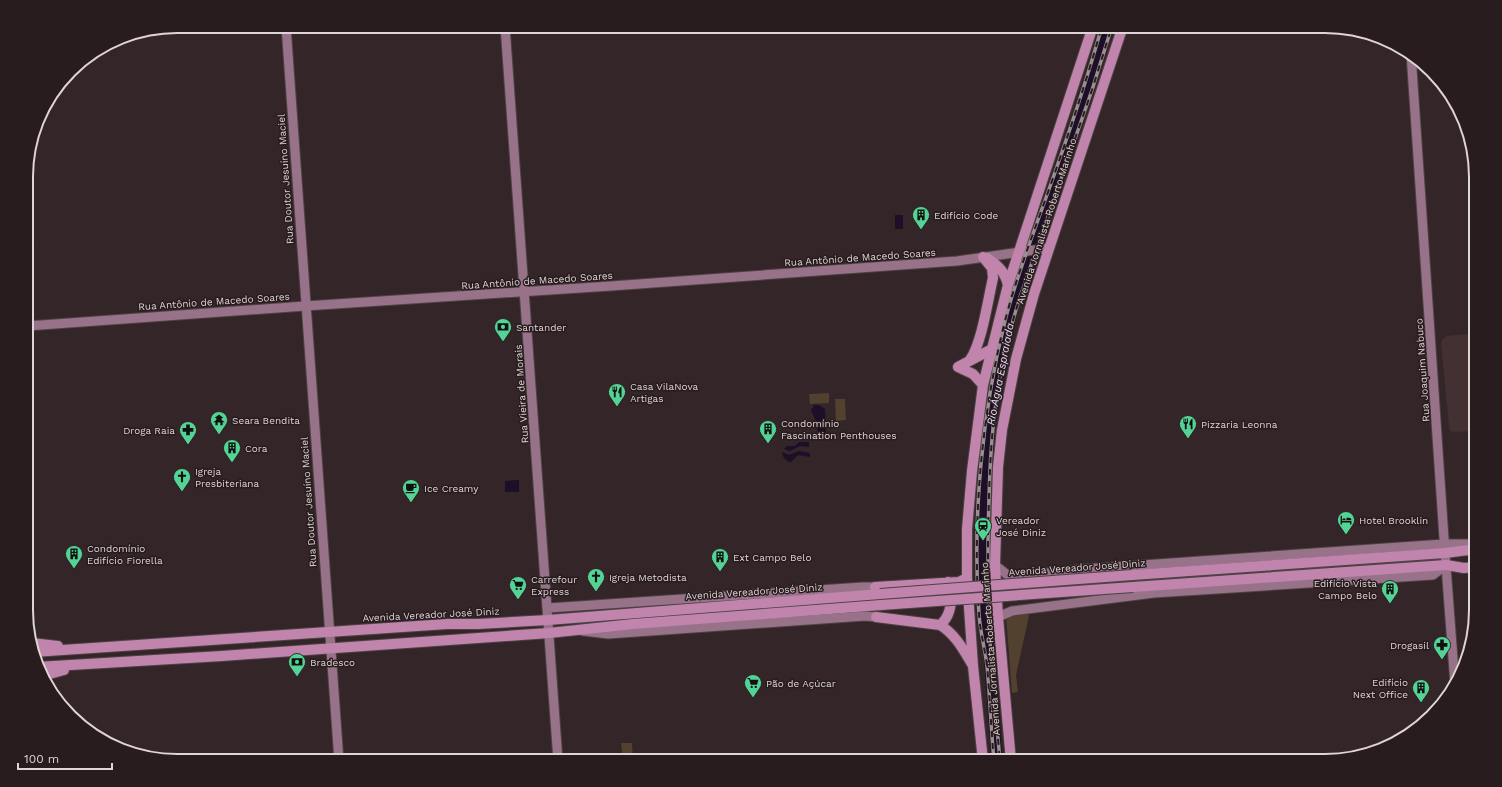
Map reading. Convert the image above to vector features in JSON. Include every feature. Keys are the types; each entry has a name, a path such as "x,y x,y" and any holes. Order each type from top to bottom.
{"main road":[{"name":"Avenida Jornalista Roberto Marinho","path":"982,754 973,666 967,578 968,522 972,471 983,385 1008,285 1022,252 1091,33"},
{"name":"Avenida Jornalista Roberto Marinho","path":"1010,754 998,617 995,565 998,467 1002,430 1016,359 1045,249 1121,33"},
{"path":"984,257 999,266 1004,273 1008,285"},
{"path":"970,360 974,354 979,338 993,278 992,268 984,257"},
{"path":"983,385 974,374 958,367 992,349"},
{"name":"Avenida Vereador José Diniz","path":"39,651 448,624 548,620 877,591 1132,575 1444,549 1469,549"},
{"path":"45,667 549,633 633,624 881,605 1446,565 1469,568"},
{"path":"877,591 958,582 967,578"},
{"path":"940,625 949,614 952,587 948,582"},
{"path":"876,617 940,625 947,629 958,640 973,666"},
{"path":"37,643 56,645 71,649"},
{"path":"48,674 81,665"}],"street":[{"name":"Rua Doutor Jesuíno Maciel","path":"286,33 338,754"},
{"name":"Rua Vieira de Morais","path":"506,33 558,754"},
{"name":"Rua Joaquim Nabuco","path":"1412,62 1444,549 1454,674"},
{"name":"Rua Antônio de Macedo Soares","path":"33,326 633,285 957,261 1045,249"},
{"name":"Avenida Vereador José Diniz","path":"995,565 1010,577 1084,569 1300,555 1444,549 1469,545"},
{"path":"998,617 1012,611 1154,593 1432,575 1446,565"},
{"path":"1010,577 1012,611"},
{"name":"Avenida Vereador José Diniz","path":"548,608 877,591"},
{"path":"578,630 608,634 812,619 865,616 876,617"}],"shaded area":[{"path":"895,215 903,215 903,229 895,229"},
{"path":"1469,334 1469,431 1450,431 1441,343 1447,336"},
{"path":"829,393 829,403 810,404 809,394"},
{"path":"835,399 845,399 846,420 836,421"},
{"path":"813,405 819,405 825,409 826,436 820,436 819,434 816,421 812,414 811,409 813,408"},
{"path":"799,442 809,442 809,447 800,446 790,451 784,449 787,446 795,446"},
{"path":"799,451 810,453 810,457 798,455 791,462 787,461 782,454 782,452 789,455"},
{"path":"519,480 519,492 505,492 505,481"},
{"path":"1026,611 1029,616 1016,675 1018,692 1012,693 1006,616"},
{"path":"621,743 632,743 633,754 622,754"}],"waterway":[{"name":"Rio Água Espraiada","path":"996,754 989,653 983,615 982,554 984,501 991,409 1004,342 1020,281 1060,173 1105,33"}],"railway":[{"path":"993,754 987,666 980,620 977,578 978,504 990,392 1005,321 1014,289 1069,132 1100,33"},
{"path":"991,655 988,584 990,480 996,402 1005,350 1020,297 1092,90 1110,33"},
{"path":"997,727 999,754"}],"place":[{"name":"Edifício Code","path":"921,230"},
{"name":"Santander","path":"503,342"},
{"name":"Casa VilaNova Artigas","path":"617,407"},
{"name":"Seara Bendita","path":"219,435"},
{"name":"Pizzaria Leonna","path":"1188,439"},
{"name":"Condomínio Fascination Penthouses","path":"768,444"},
{"name":"Droga Raia","path":"188,445"},
{"name":"Cora","path":"232,463"},
{"name":"Igreja Presbiteriana","path":"182,492"},
{"name":"Ice Creamy","path":"411,503"},
{"name":"Hotel Brooklin","path":"1346,535"},
{"name":"Vereador José Diniz","path":"983,541"},
{"name":"Condomínio Edifício Fiorella","path":"74,569"},
{"name":"Ext Campo Belo","path":"720,572"},
{"name":"Igreja Metodista","path":"596,592"},
{"name":"Carrefour Express","path":"518,600"},
{"name":"Edifício Vista Campo Belo","path":"1390,604"},
{"name":"Drogasil","path":"1442,660"},
{"name":"Bradesco","path":"297,677"},
{"name":"Pão de Açúcar","path":"753,698"},
{"name":"Edifício Next Office","path":"1421,703"}]}
